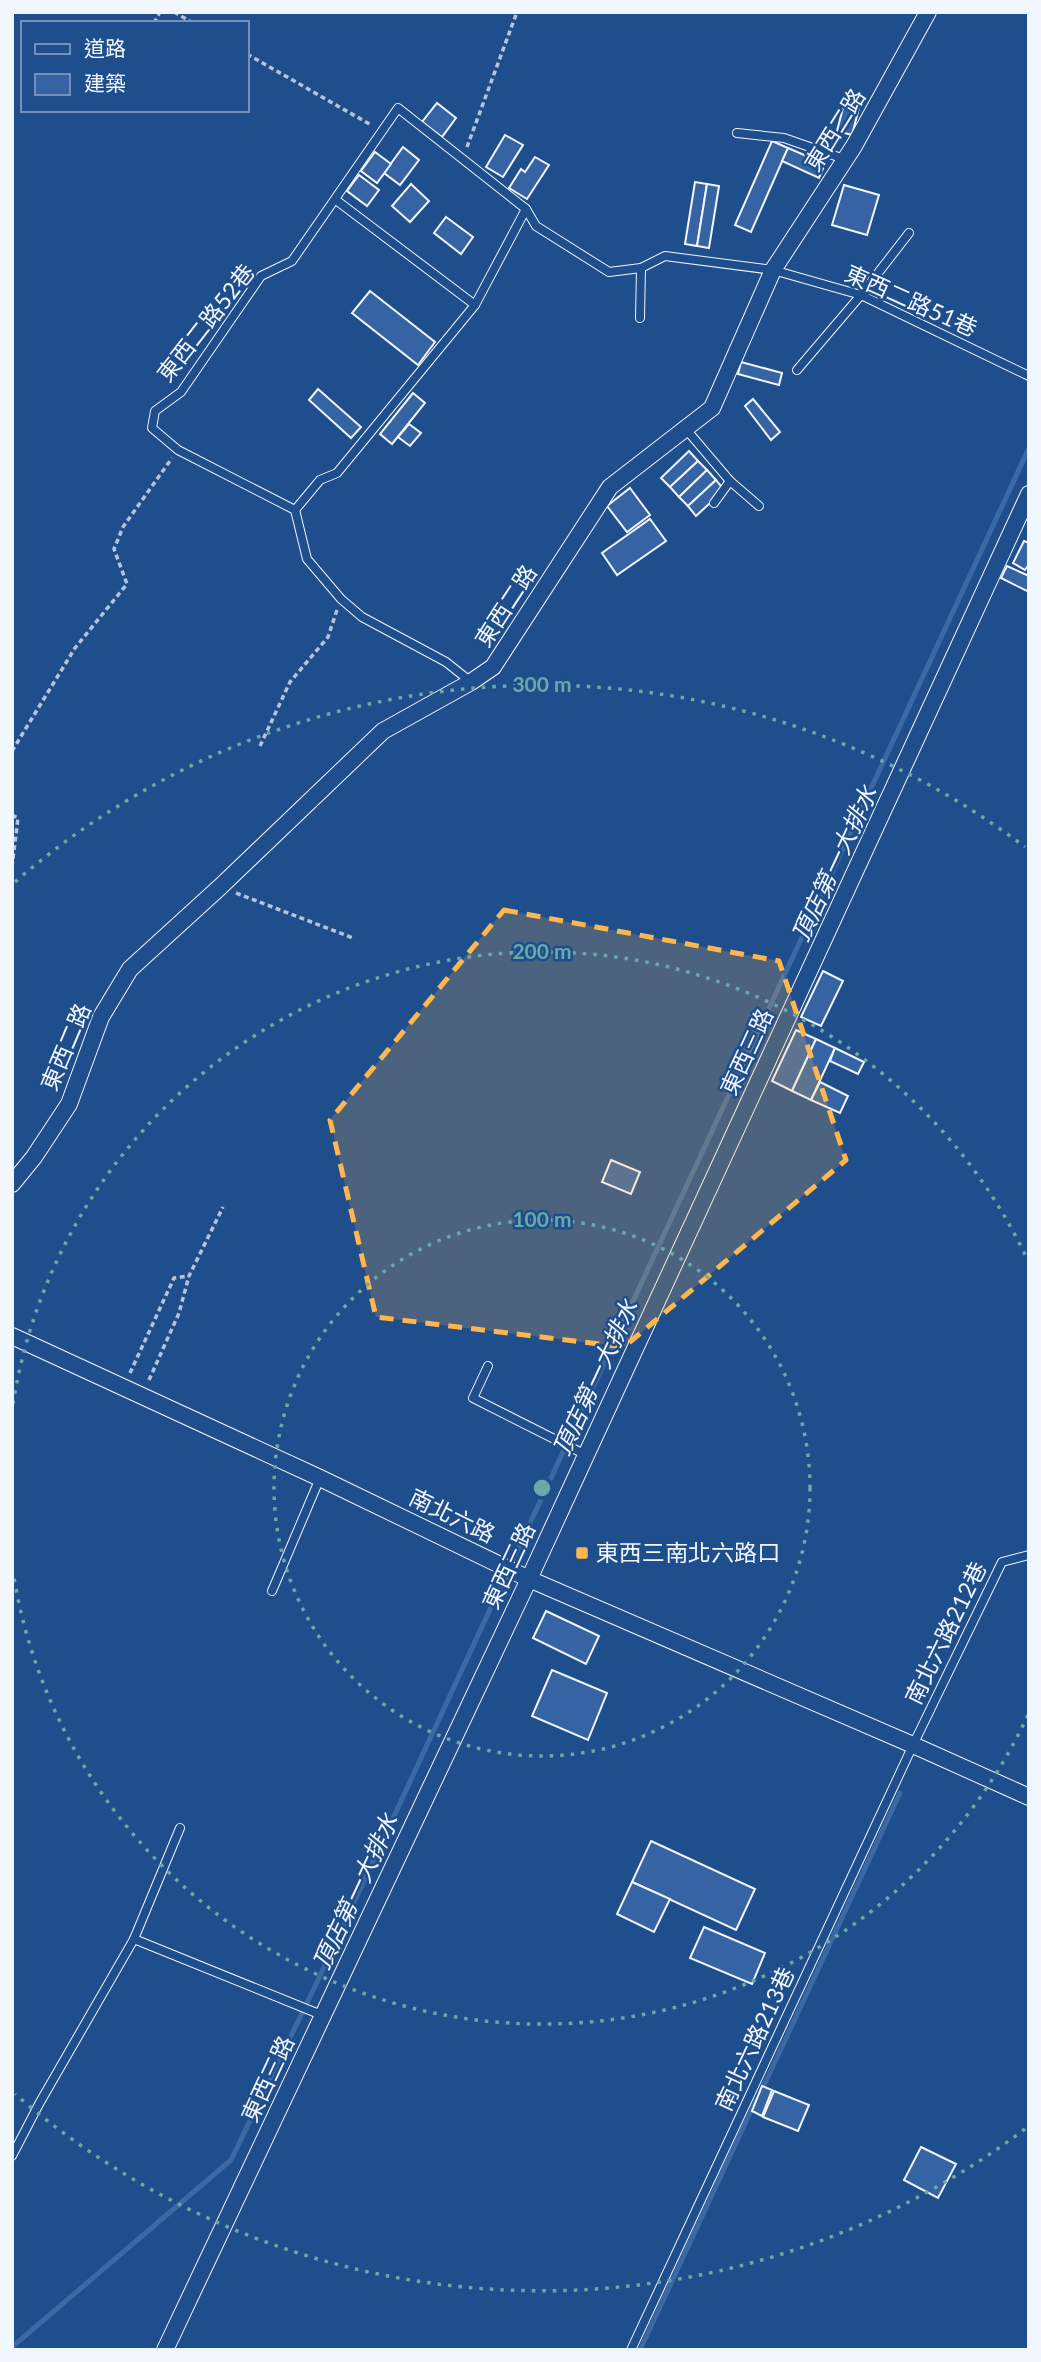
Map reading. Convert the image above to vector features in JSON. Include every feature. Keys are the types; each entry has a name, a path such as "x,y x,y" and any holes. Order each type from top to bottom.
{"street":[{"name":"東西二路","path":"12,1184 34,1157 69,1104 101,1017 130,969 383,731 493,667 610,487 712,408 774,270 892,80 928,12"},
{"name":"東西三路","path":"165,2350 529,1578 1029,494"},
{"name":"南北六路","path":"12,1336 124,1386 529,1578 1029,1797"}],"lane":[{"name":"東西二路52巷","path":"296,510 178,450 152,428 156,411 181,392 261,276 292,261 398,108 526,209 536,226 609,272 641,268 665,256 774,270"},
{"path":"737,133 784,138 844,159"},
{"path":"336,200 475,305"},
{"path":"471,682 446,662 362,617 341,598 307,559 296,510 320,480 337,472 475,305 526,209"},
{"path":"797,370 909,233"},
{"path":"640,318 641,268"},
{"name":"東西二路51巷","path":"774,270 861,295 1029,376"},
{"path":"685,428 730,481 759,506"},
{"path":"714,503 730,481"},
{"path":"488,1366 473,1398 586,1455"},
{"path":"272,1591 320,1478"},
{"name":"南北六路212巷","path":"913,1745 1002,1562 1029,1555"},
{"name":"南北六路213巷","path":"631,2350 913,1745"},
{"path":"12,2156 134,1939 180,1828"},
{"path":"134,1939 324,2016"}],"path":[{"path":"462,159 517,12"},
{"path":"248,55 382,131"},
{"path":"12,751 75,648 127,584 114,549 123,527 178,450"},
{"path":"260,746 290,682 328,636 341,598"},
{"path":"12,815 18,818 12,867"},
{"path":"220,887 353,938"},
{"path":"143,1395 179,1313 190,1276 223,1207"},
{"path":"124,1386 174,1278 190,1276"}],"highlighted area":[{"path":"504,910 779,961 846,1160 624,1347 376,1317 330,1120"}],"building":[{"path":"437,103 456,118 442,137 422,122"},
{"path":"844,104 859,108 852,135 837,131"},
{"path":"505,135 523,145 503,177 486,167"},
{"path":"772,141 788,148 751,232 735,225"},
{"path":"403,147 419,160 400,185 384,173"},
{"path":"788,148 825,164 819,178 782,161"},
{"path":"375,152 391,164 377,183 361,171"},
{"path":"535,157 549,165 527,199 509,188 521,169 525,172"},
{"path":"359,175 379,190 367,206 347,191"},
{"path":"695,182 707,184 697,246 685,244"},
{"path":"411,184 429,201 410,222 392,206"},
{"path":"707,184 719,186 709,248 697,246"},
{"path":"844,185 879,195 867,235 832,225"},
{"path":"446,217 473,237 461,254 434,233"},
{"path":"370,291 435,342 418,365 352,313"},
{"path":"741,362 782,373 779,385 738,374"},
{"path":"318,389 361,427 351,438 309,400"},
{"path":"413,393 425,403 392,444 380,434"},
{"path":"753,399 780,432 771,440 745,406"},
{"path":"409,424 421,433 410,446 398,437"},
{"path":"689,451 698,461 670,487 661,478"},
{"path":"698,461 707,470 679,497 670,487"},
{"path":"707,470 716,480 688,506 679,497"},
{"path":"716,480 724,490 696,516 688,506"},
{"path":"630,488 650,515 627,532 607,506"},
{"path":"650,519 666,541 617,575 602,553"},
{"path":"1024,541 1029,543 1029,564 1025,570 1013,563"},
{"path":"1007,566 1029,576 1029,592 1001,578"},
{"path":"823,971 843,981 821,1026 801,1017"},
{"path":"796,1030 816,1039 792,1091 772,1081"},
{"path":"816,1039 835,1048 811,1100 792,1091"},
{"path":"835,1048 864,1062 858,1074 830,1061"},
{"path":"820,1082 848,1096 840,1113 811,1100"},
{"path":"611,1160 640,1172 631,1194 602,1182"},
{"path":"546,1611 599,1636 586,1664 533,1638"},
{"path":"552,1670 607,1693 588,1740 532,1716"},
{"path":"651,1841 755,1889 736,1930 632,1882"},
{"path":"632,1882 670,1899 654,1932 617,1914"},
{"path":"704,1927 765,1953 752,1984 690,1958"},
{"path":"762,2086 772,2090 762,2116 752,2111"},
{"path":"774,2091 809,2105 798,2131 763,2117"},
{"path":"921,2147 956,2164 938,2198 904,2180"}],"waterway":[{"name":"頂店第一大排水","path":"12,2347 231,2160 318,1980 1029,448"},
{"path":"761,2092 900,1793"},
{"path":"640,2350 756,2100"}],"place":[{"name":"東西三南北六路口","path":"582,1553"}]}
